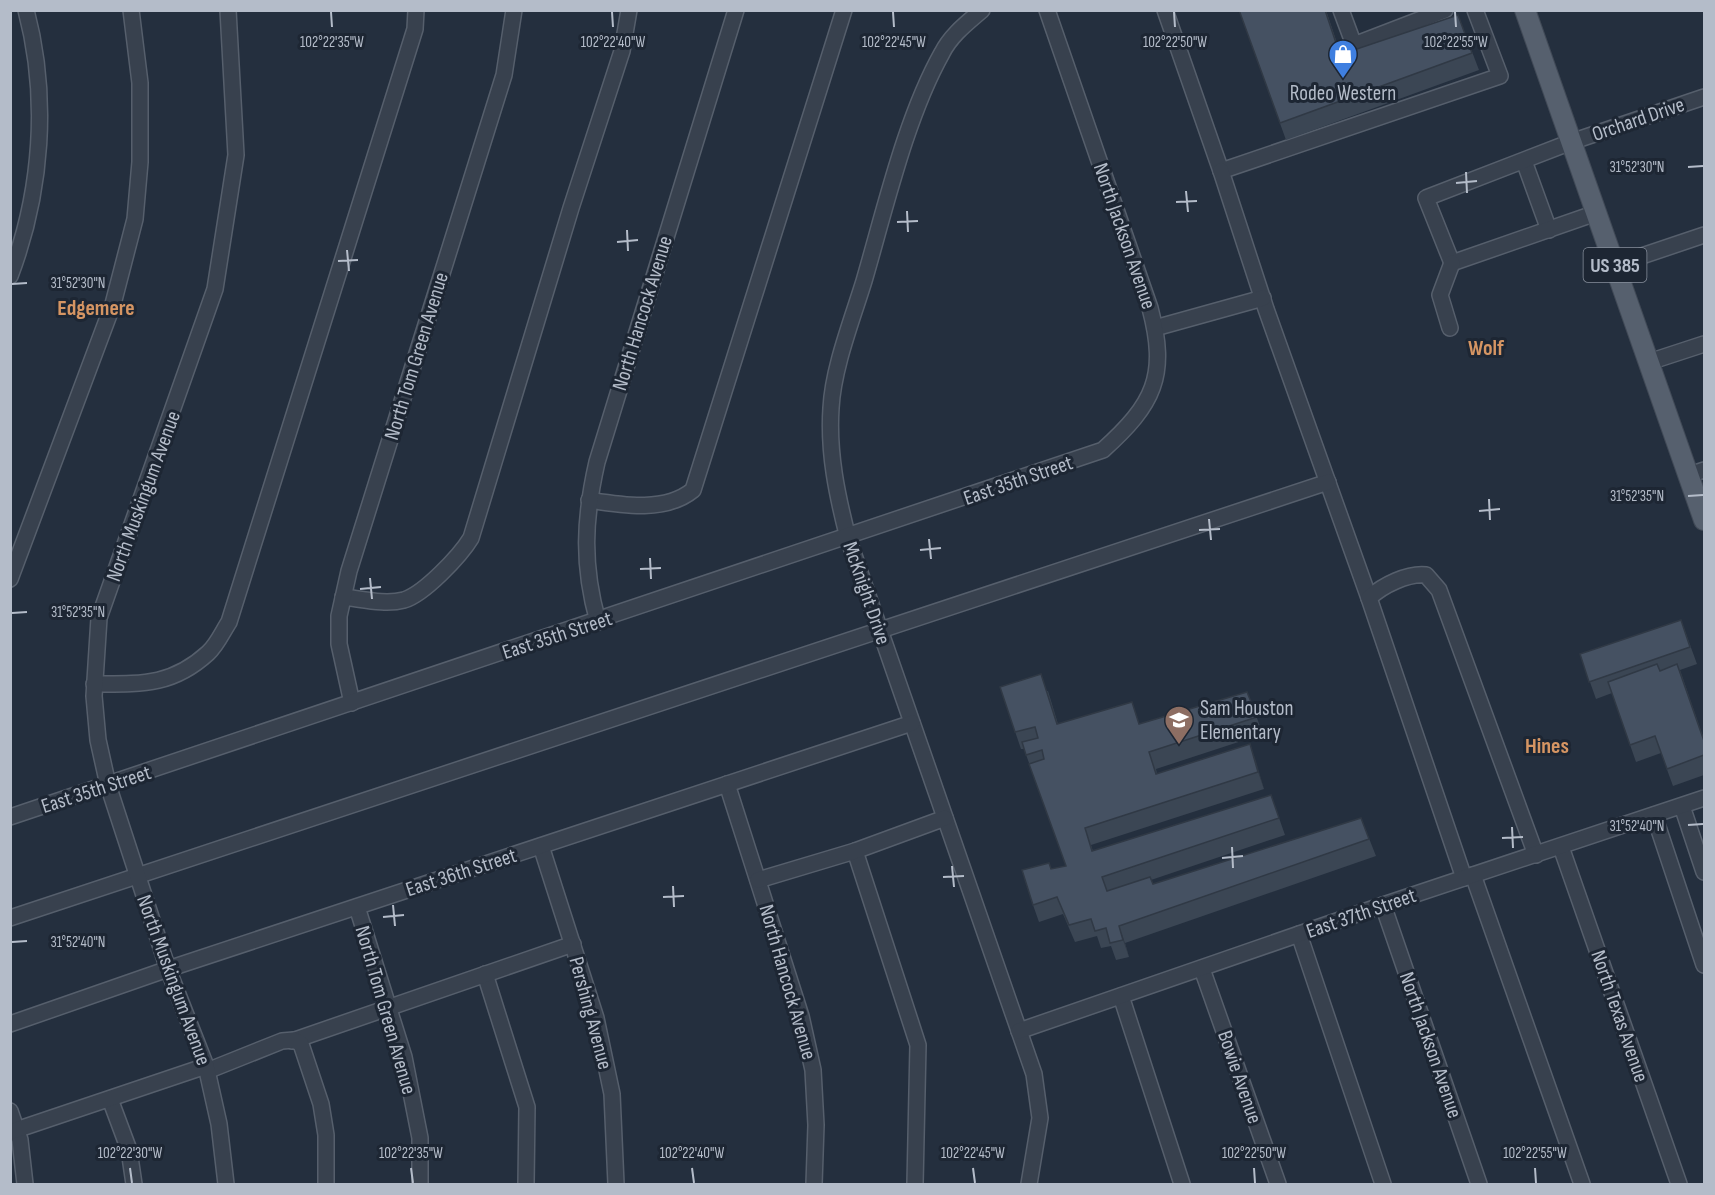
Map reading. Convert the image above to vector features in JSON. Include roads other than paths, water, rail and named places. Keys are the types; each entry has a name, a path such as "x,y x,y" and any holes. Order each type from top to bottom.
{"main road":[{"name":"US 385","path":"1525,10 1649,362 1696,472 1704,520"}],"street":[{"path":"10,276 34,193 41,116 34,40 26,10"},
{"path":"10,579 113,304 135,219 140,162 140,83 131,10"},
{"path":"94,684 149,684 177,675 210,652 229,621 415,29 416,10"},
{"name":"North Tom Green Avenue","path":"352,704 339,644 339,616 343,597 352,560 504,75 514,10"},
{"path":"343,597 405,600 443,573 460,555 471,537 493,459 552,279 571,208 622,51 629,10"},
{"name":"North Hancock Avenue","path":"598,622 585,553 589,500 597,462 736,10"},
{"path":"589,500 646,505 678,498 693,490 844,10"},
{"name":"McKnight Drive","path":"982,10 948,44 925,89 893,182 834,386 830,434 833,468 848,538 1034,1074 1040,1107 1038,1140 1029,1185"},
{"name":"North Jackson Avenue","path":"1047,10 1155,328 1159,354 1153,387 1142,409 1128,428 1103,450"},
{"path":"1165,10 1263,298 1369,598 1582,1185"},
{"path":"1341,10 1354,45 1445,10"},
{"path":"1221,171 1500,76 1475,10"},
{"name":"North Muskingum Avenue","path":"226,1185 219,1124 206,1069 187,1012 168,969 108,785 98,740 94,684 99,618 215,289 236,155 233,12"},
{"name":"Orchard Drive","path":"1452,263 1426,198 1571,142 1704,97"},
{"path":"1524,161 1549,230"},
{"path":"1450,327 1440,295 1452,263 1596,213"},
{"path":"1615,265 1704,235"},
{"path":"1155,328 1263,298"},
{"path":"1649,362 1704,344"},
{"name":"East 35th Street","path":"10,817 598,622 1103,450"},
{"path":"10,918 1328,482"},
{"path":"1369,598 1378,589 1417,574 1426,575 1439,590 1536,855"},
{"name":"East 36th Street","path":"10,1024 168,969 912,723"},
{"name":"North Hancock Avenue","path":"727,784 801,1016 813,1070 816,1125 814,1185"},
{"name":"East 37th Street","path":"1019,1031 1383,905 1704,798"},
{"path":"1682,806 1701,850 1704,872"},
{"path":"1654,815 1704,965"},
{"path":"758,880 855,851 945,818"},
{"name":"Pershing Avenue","path":"541,846 596,1018 612,1094 616,1185"},
{"name":"North Texas Avenue","path":"1561,846 1679,1185"},
{"path":"855,851 918,1045 915,1185"},
{"name":"North Jackson Avenue","path":"1383,905 1479,1185"},
{"name":"North Tom Green Avenue","path":"357,907 404,1057 420,1138 420,1185"},
{"path":"1299,934 1383,1185"},
{"path":"292,1041 573,944"},
{"name":"Bowie Avenue","path":"1202,969 1278,1185"},
{"path":"485,974 527,1107 526,1185"},
{"path":"1120,996 1182,1185"},
{"path":"13,1131 206,1069 282,1041 292,1041 301,1044 305,1050 321,1104 326,1135 326,1185"},
{"path":"110,1099 129,1150 134,1185"},
{"path":"10,1111 25,1185"}],"place":[{"name":"Rodeo Western","path":"1343,80"},
{"name":"Sam Houston Elementary","path":"1179,746"}],"district":[{"name":"Edgemere","path":"96,307"},
{"name":"Wolf","path":"1486,347"},
{"name":"Hines","path":"1547,745"}]}
